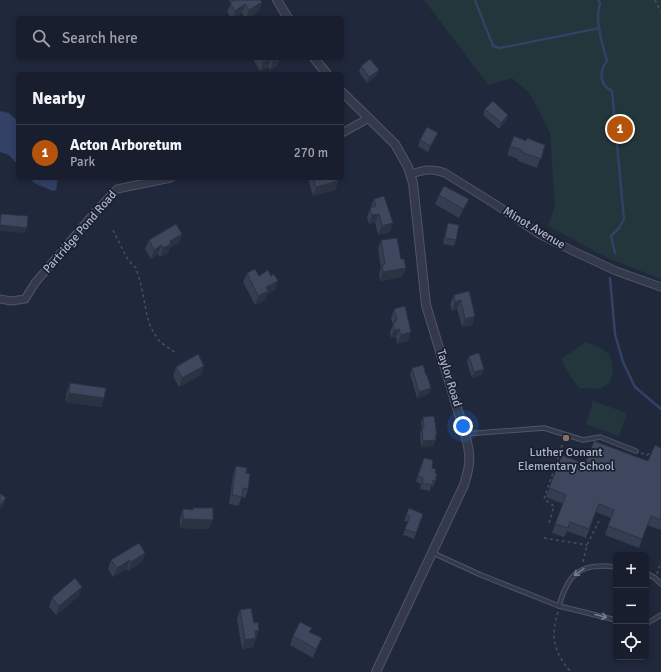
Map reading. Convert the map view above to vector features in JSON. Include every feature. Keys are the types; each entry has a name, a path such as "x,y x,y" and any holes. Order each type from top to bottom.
{"street":[{"path":"277,0 287,16"},
{"path":"316,60 325,72"},
{"name":"Taylor Road","path":"344,94 395,144 408,167 413,183 426,305 470,453 464,485 376,672"},
{"path":"344,132 369,118"},
{"name":"Minot Avenue","path":"410,174 426,170 436,170 445,173 539,234 616,270 661,287"},
{"name":"Partridge Pond Road","path":"0,299 11,301 25,299 35,283 96,211 117,189 161,180"}],"lane":[{"path":"465,434 544,428 583,440 600,437 636,451"},
{"path":"433,553 481,575 559,606 613,619"},
{"path":"559,606 565,587 581,570 591,566 601,565 613,567"},
{"path":"649,575 661,584"},
{"path":"649,622 661,615"}],"path":[{"path":"655,0 661,12"},
{"path":"113,230 128,260 136,268 151,328 160,342 176,353"},
{"path":"549,523 554,506 544,499 566,434"},
{"path":"636,451 647,455 652,452 656,453"},
{"path":"581,570 587,545 599,521"},
{"path":"544,538 587,545"},
{"path":"655,578 661,562"},
{"path":"559,606 554,624 554,644 562,662 571,672"}],"shaded area":[{"path":"424,0 661,0 661,279 608,258 548,226 555,206 550,133 530,94 512,78 488,85"},
{"path":"586,342 599,347 609,354 612,363 613,373 609,383 600,389 579,388 570,376 561,359"},
{"path":"593,401 627,413 619,436 586,424"}],"water":[{"path":"0,111 9,113 16,119 16,163 9,155 0,152"},
{"path":"32,180 58,180 56,190 53,191 34,183"}],"building":[{"path":"235,0 260,0 262,2 249,10 245,4 235,11 230,3"},
{"path":"370,59 379,70 369,77 361,66"},
{"path":"493,101 508,115 501,123 485,109"},
{"path":"427,127 438,133 430,146 420,140"},
{"path":"514,136 526,141 527,138 545,145 541,159 521,152 522,150 510,146"},
{"path":"314,180 338,181 316,187"},
{"path":"444,186 469,199 463,209 439,195"},
{"path":"384,196 393,223 382,226 379,214 372,215 370,208 376,206 374,199"},
{"path":"1,214 28,216 27,228 0,225"},
{"path":"448,223 459,225 456,240 445,238"},
{"path":"176,224 182,234 170,241 171,244 163,248 162,245 154,250 149,240"},
{"path":"397,238 401,259 404,259 406,268 383,272 382,265 385,264 381,240"},
{"path":"255,269 259,276 268,270 271,276 274,274 278,281 266,287 268,291 258,296 247,273"},
{"path":"469,291 475,316 465,319 461,300 455,302 454,295"},
{"path":"405,306 411,332 401,335 399,329 394,330 393,323 397,320 394,309"},
{"path":"479,353 484,369 474,372 469,356"},
{"path":"198,354 204,366 182,378 176,367"},
{"path":"423,365 431,388 419,392 412,368"},
{"path":"70,383 106,388 104,398 69,393"},
{"path":"434,416 437,435 435,435 436,440 423,441 423,417"},
{"path":"594,441 648,461 655,445 661,448 661,520 651,516 642,539 608,526 614,510 599,504 589,529 570,522 568,528 555,524 566,495 549,488 562,455 585,464"},
{"path":"424,458 433,460 432,468 436,469 435,473 437,474 432,485 422,483 423,478 418,476"},
{"path":"236,466 247,468 246,473 250,474 248,489 243,488 242,497 232,495"},
{"path":"0,493 6,498 0,505"},
{"path":"193,508 213,508 213,520 183,519 183,509 193,510"},
{"path":"409,508 423,514 416,533 405,529 410,516 406,515"},
{"path":"139,543 145,553 131,562 130,560 117,568 111,560"},
{"path":"75,578 82,587 59,606 52,598"},
{"path":"251,608 254,623 258,622 259,630 255,631 256,638 245,640 240,610"},
{"path":"300,622 312,628 309,632 322,638 316,649 293,636"}],"waterway":[{"path":"475,0 493,46 500,48 600,28"},
{"path":"598,0 600,4 598,17 601,40 607,61 604,65 602,78 605,85 612,91 624,219 619,228 611,236 615,253"},
{"path":"610,278 615,334 623,362 635,387 661,409"}],"place":[{"name":"Acton Arboretum","path":"620,129"},
{"name":"Luther Conant Elementary School","path":"566,438"}]}
